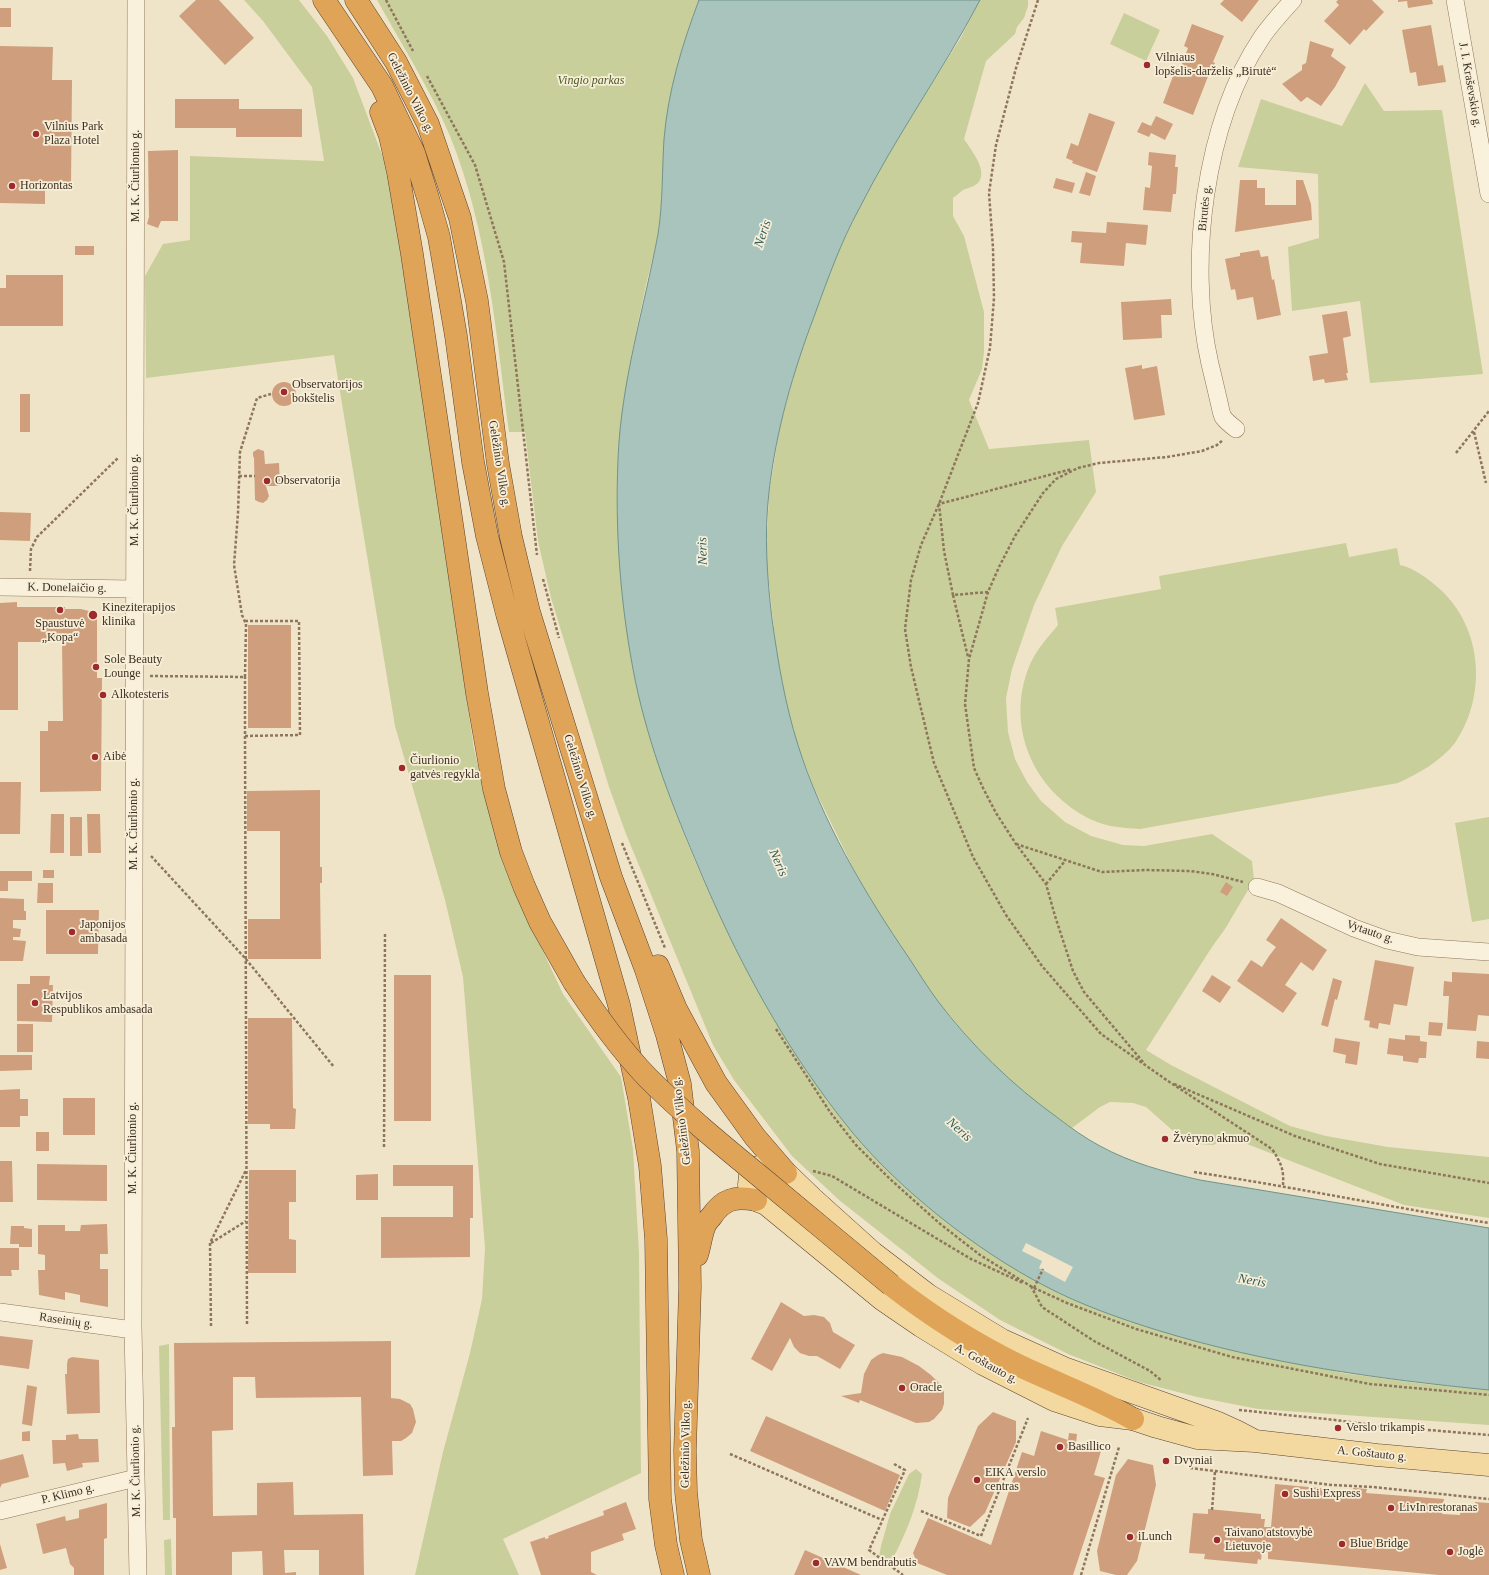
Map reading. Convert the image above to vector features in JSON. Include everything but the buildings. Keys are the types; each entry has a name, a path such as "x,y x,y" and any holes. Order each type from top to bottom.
{"highway":[{"name":"Geležinio Vilko g.","path":"324,0 382,86 414,153 435,224 439,238 456,336 473,462 487,536 507,614 619,1005 639,1098 650,1166 656,1239 660,1499 666,1545 673,1575"},
{"name":"Geležinio Vilko g.","path":"356,0 396,62 428,124 460,218 477,301 498,464 511,536 529,612 611,877 646,970 667,1035 680,1084 688,1151 690,1287 685,1451 686,1492 691,1540 699,1575"},
{"path":"344,28 377,100 390,136 398,172 435,405 476,693 494,789 511,852 524,886 540,922 574,982 603,1025 624,1051 647,1077 677,1106 718,1142 892,1285 942,1323 980,1345 1019,1365 1110,1405 1133,1419"},
{"path":"611,877 654,956 676,1009 716,1083 755,1137 786,1173"},
{"path":"690,1287 704,1227 716,1208 726,1201 746,1198 756,1200"}],"main road":[{"path":"756,1200 749,1185 750,1175 755,1168 771,1166 786,1173"},
{"name":"A. Goštauto g.","path":"786,1173 873,1253 928,1295 1002,1340 1064,1368 1216,1422 1255,1441"},
{"name":"A. Goštauto g.","path":"756,1200 766,1204 882,1300 983,1364 1054,1400 1100,1415 1133,1419 1197,1438 1255,1441 1377,1455 1489,1465"}],"street":[{"name":"M. K. Čiurlionio g.","path":"136,0 133,1330 138,1575"},
{"name":"Birutės g.","path":"1236,429 1223,416 1205,338 1202,313 1202,245 1207,191 1211,162 1228,106 1239,79 1262,38 1293,0"},
{"name":"J. I. Kraševskio g.","path":"1456,0 1489,194"},
{"name":"K. Donelaičio g.","path":"0,588 134,589"},
{"name":"Vytauto g.","path":"1257,887 1284,896 1354,928 1387,940 1418,947 1489,952"},
{"name":"Raseinių g.","path":"0,1312 133,1330"},
{"name":"P. Klimo g.","path":"0,1511 136,1478"}],"path":[{"path":"386,0 414,52"},
{"path":"1038,0 1016,68 995,152 989,193 994,291 990,348 978,403 939,504 921,545 911,580 905,629 910,667 934,763 974,858 1006,915 1042,966 1101,1034 1168,1081 1272,1149 1280,1161 1284,1172 1283,1186"},
{"path":"424,71 475,165 504,262 537,559"},
{"path":"247,1325 245,958 246,624 242,615 234,565 238,513 240,452 257,398 271,394"},
{"path":"1456,454 1489,411"},
{"path":"939,504 1099,463 1167,457 1202,451 1217,445 1236,429"},
{"path":"1474,431 1486,482"},
{"path":"29,588 31,549 37,537 135,442"},
{"path":"1078,468 1056,479 1043,494 1015,536 988,592 969,659 965,704 974,768 996,814 1046,884 1073,971 1084,992 1146,1065"},
{"path":"239,476 254,476"},
{"path":"939,504 944,551 953,596 969,659"},
{"path":"541,574 560,643"},
{"path":"953,596 988,592"},
{"path":"244,621 299,621 300,735 245,736"},
{"path":"134,676 245,677"},
{"path":"134,837 245,958 334,1067"},
{"path":"621,840 667,954"},
{"path":"1016,844 1102,872 1145,870 1190,871 1212,874 1257,887"},
{"path":"1046,884 1065,861"},
{"path":"384,1147 385,934"},
{"path":"776,1029 830,1112 856,1145 890,1179 939,1223 980,1254 1033,1287 1042,1307 1094,1341 1150,1371 1167,1385"},
{"path":"1168,1081 1295,1136 1380,1164 1489,1183"},
{"path":"211,1326 210,1243 246,1169"},
{"path":"810,1170 832,1176 971,1259 1067,1303 1136,1329 1232,1357 1370,1384 1489,1395"},
{"path":"1194,1172 1283,1186 1489,1223"},
{"path":"210,1243 246,1220"},
{"path":"1033,1287 1043,1269"},
{"path":"1237,1410 1380,1426 1489,1435"},
{"path":"921,1511 981,1536 1028,1418"},
{"path":"1080,1575 1119,1447"},
{"path":"730,1454 882,1520"},
{"path":"894,1464 905,1470 869,1550 903,1575"},
{"path":"1190,1468 1332,1485 1373,1487 1489,1499"},
{"path":"1212,1510 1215,1471"}],"green space":[{"path":"244,0 299,0 327,36 353,78 384,160 394,201 474,749 493,828 528,919 563,994 621,1077 633,1149 639,1253 641,1473 503,1539 519,1575 415,1575 443,1452 470,1353 482,1299 485,1248 463,977 445,900 395,726 334,355 146,378 145,276 163,244 190,240 190,156 324,161 312,87 263,21"},
{"name":"Vingio parkas","path":"377,0 699,0 687,33 673,84 665,136 661,208 658,232 632,353 622,416 618,458 617,501 624,608 633,667 643,711 654,750 680,825 729,934 773,1018 803,1066 836,1112 871,1153 893,1175 941,1217 992,1254 1019,1271 1075,1300 1342,1373 1425,1384 1489,1390 1489,1425 1258,1409 1197,1397 1139,1382 1068,1354 1000,1320 939,1279 839,1200 792,1156 734,1080 713,1045 626,834 609,787 551,598 538,541 525,432 509,432 489,282 482,245 463,172 450,136 434,101"},
{"path":"980,0 1028,0 1028,6 1024,18 1017,27 1015,34 986,61 964,139 978,161 981,173 980,179 977,184 963,190 953,198 953,216 964,236 984,312 984,352 982,369 969,400 989,449 1089,440 1096,492 1062,546 1034,605 1012,669 1006,698 1008,732 1015,759 1027,782 1041,801 1065,822 1091,836 1123,845 1144,846 1212,834 1252,861 1254,880 1225,929 1146,1050 1171,1065 1290,1126 1326,1136 1388,1147 1489,1157 1489,1218 1404,1205 1234,1139 1226,1139 1213,1145 1197,1144 1180,1137 1146,1107 1133,1103 1110,1102 1100,1107 1072,1128 1030,1098 1002,1073 976,1047 936,999 878,913 854,870 814,788 798,746 785,698 776,648 766,556 769,494 780,425 799,357 836,257 858,210 883,162 960,39"},
{"path":"1124,13 1160,30 1146,61 1110,44"},
{"path":"1365,83 1384,111 1442,110 1483,374 1370,383 1360,301 1292,311 1288,247 1319,238 1318,174 1238,167 1261,99 1342,126"},
{"path":"1346,543 1349,557 1397,548 1400,565 1414,570 1434,584 1450,600 1462,618 1471,638 1475,659 1476,681 1473,702 1466,723 1455,743 1443,756 1421,771 1398,783 1140,829 1110,826 1092,820 1071,808 1054,792 1039,774 1029,754 1022,732 1020,709 1023,685 1031,662 1040,647 1058,625 1055,608 1161,589 1159,576"},
{"path":"1489,817 1489,919 1472,922 1455,823"},
{"path":"169,1344 170,1520 163,1520 159,1346"},
{"path":"916,1469 922,1474 918,1497 902,1541 891,1562 879,1557 881,1546 890,1514 909,1474"},
{"path":"171,1539 172,1575 165,1575 164,1540"}],"water":[{"name":"Neris","path":"699,0 980,0 951,52 873,182 852,222 830,274 793,379 786,402 772,469 767,508 766,540 772,619 779,667 793,730 808,773 832,828 861,882 876,908 930,990 964,1033 993,1064 1024,1092 1089,1140 1112,1152 1148,1166 1200,1180 1489,1228 1489,1390 1406,1381 1323,1369 1241,1353 1201,1343 1131,1322 1101,1311 1045,1286 1019,1272 993,1255 941,1218 893,1176 871,1154 828,1101 783,1035 763,1001 710,895 676,813 651,742 638,693 628,643 618,538 617,485 620,430 628,374 660,222 666,121 672,86 687,34"}],"pier":[{"path":"1026,1243 1073,1267 1065,1282 1039,1268 1042,1261 1022,1251"}],"place":[{"name":"Vilniaus lopšelis-darželis „Birutė“","path":"1147,65"},
{"name":"Vilnius Park Plaza Hotel","path":"36,134"},
{"name":"Horizontas","path":"12,186"},
{"name":"Observatorijos bokštelis","path":"284,392"},
{"name":"Observatorija","path":"267,481"},
{"name":"Spaustuvė „Kopa“","path":"60,610"},
{"name":"Kineziterapijos klinika","path":"93,615"},
{"name":"Sole Beauty Lounge","path":"96,667"},
{"name":"Alkotesteris","path":"103,695"},
{"name":"Aibė","path":"95,757"},
{"name":"Čiurlionio gatvės regykla","path":"402,768"},
{"name":"Japonijos ambasada","path":"72,932"},
{"name":"Latvijos Respublikos ambasada","path":"35,1003"},
{"name":"Žvėryno akmuo","path":"1165,1139"},
{"name":"Oracle","path":"902,1388"},
{"name":"Verslo trikampis","path":"1338,1428"},
{"name":"Basillico","path":"1060,1447"},
{"name":"Dvyniai","path":"1166,1461"},
{"name":"EIKA verslo centras","path":"977,1480"},
{"name":"Sushi Express","path":"1285,1494"},
{"name":"LivIn restoranas","path":"1391,1508"},
{"name":"iLunch","path":"1130,1537"},
{"name":"Taivano atstovybė Lietuvoje","path":"1217,1540"},
{"name":"Blue Bridge","path":"1342,1544"},
{"name":"Joglė","path":"1450,1552"},
{"name":"VAVM bendrabutis","path":"816,1563"}]}
